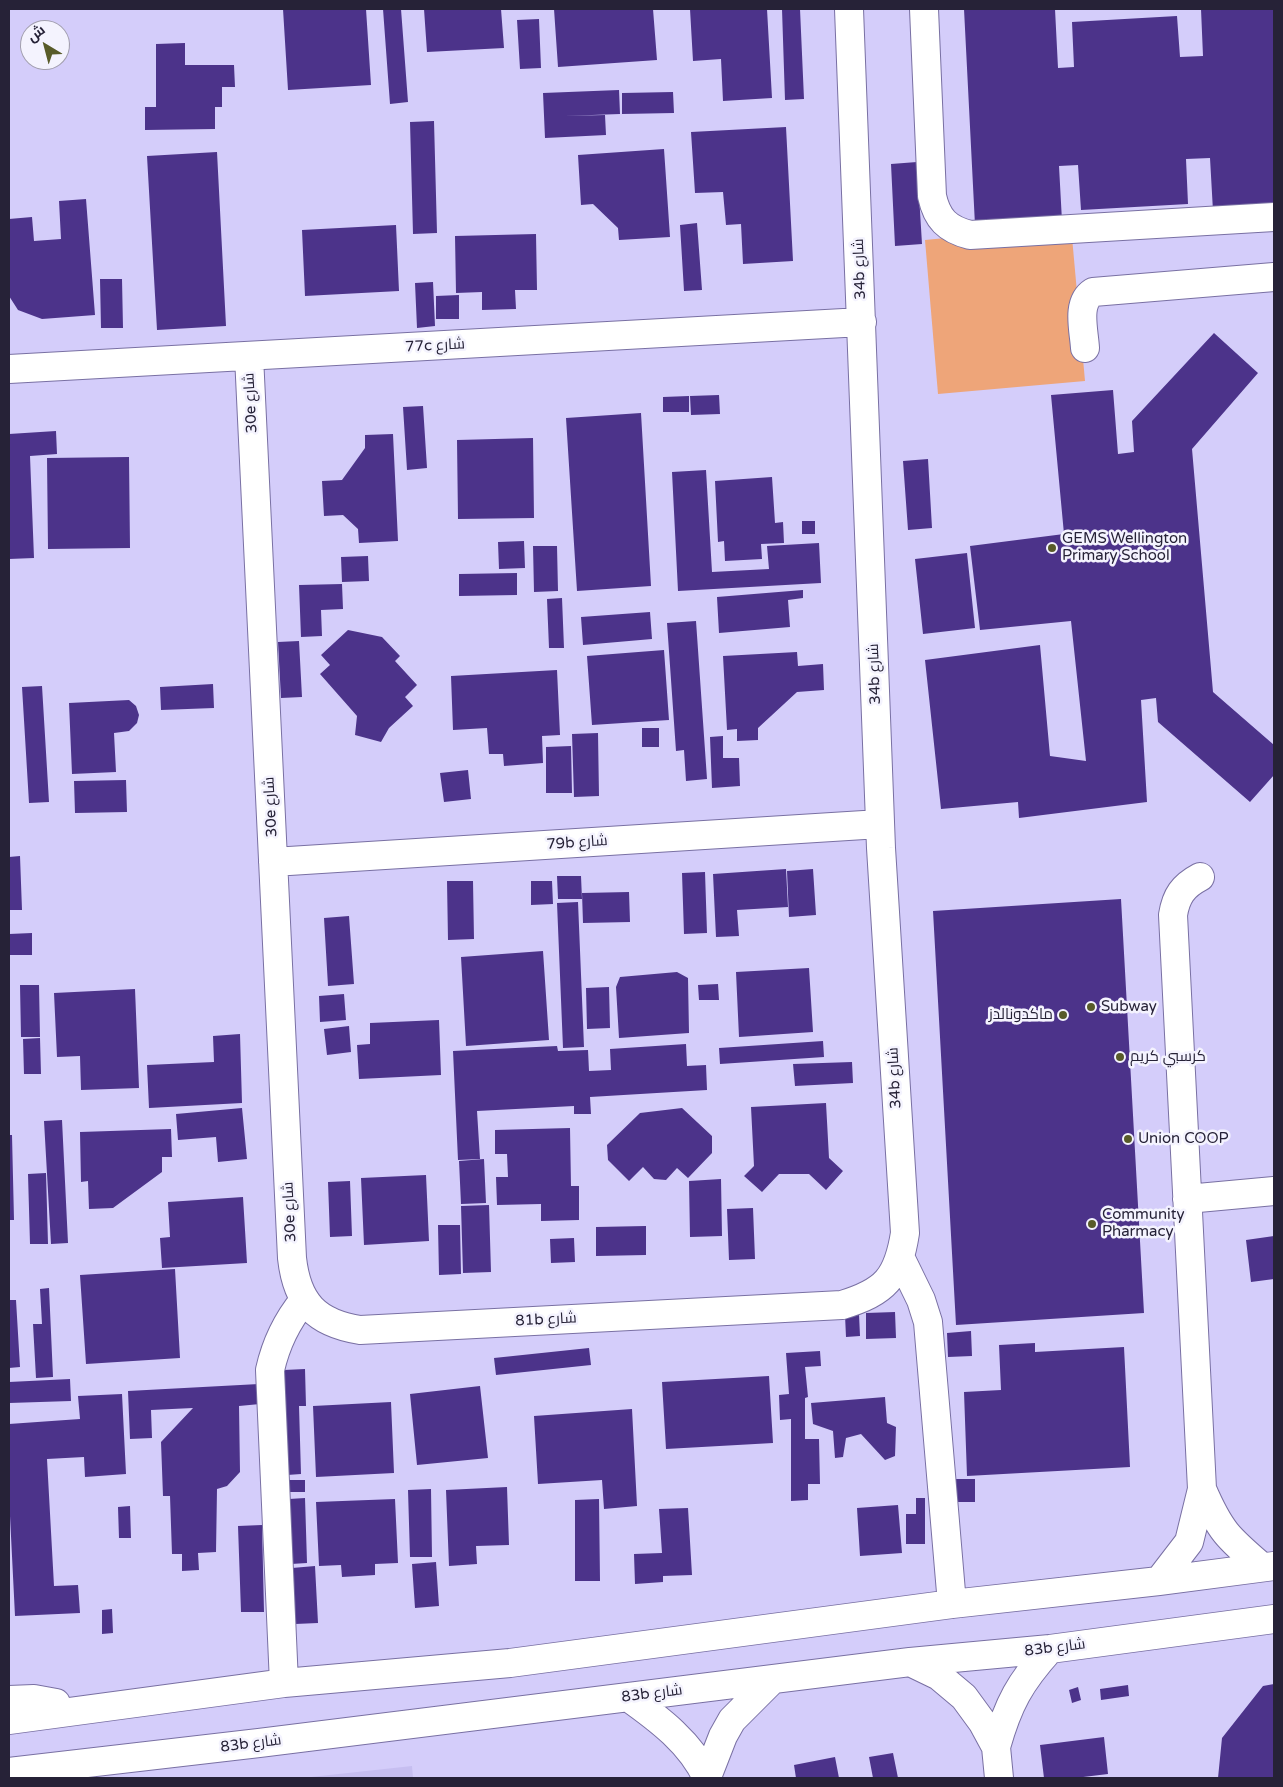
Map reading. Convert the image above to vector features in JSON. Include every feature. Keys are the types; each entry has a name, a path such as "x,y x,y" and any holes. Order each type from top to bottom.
{"street":[{"name":"34b شارع","path":"842,1305 867,1298 887,1282 901,1259 905,1233 880,824 862,322 848,9"},
{"path":"924,9 932,196 935,210 944,223 956,231 970,235 1274,218"},
{"path":"1085,348 1084,301 1094,292 1274,277"},
{"name":"77c شارع","path":"9,369 862,322"},
{"name":"30e شارع","path":"249,356 292,1258"},
{"name":"79b شارع","path":"273,862 880,824"},
{"path":"1159,1581 1188,1542 1202,1490 1173,914 1175,902 1180,891 1200,877"},
{"path":"1187,1199 1274,1191"},
{"name":"81b شارع","path":"292,1258 295,1280 304,1300 325,1320 338,1326 360,1330 842,1305"},
{"path":"901,1259 921,1300 928,1322 952,1604"},
{"path":"284,1683 270,1370 282,1332 291,1315 304,1300"},
{"path":"1202,1490 1214,1519 1226,1536 1268,1566"},
{"path":"9,1720 284,1683 510,1663 952,1604 1159,1581 1268,1566"},
{"name":"83b شارع","path":"33,1773 910,1662 1050,1649 1274,1619"},
{"path":"996,1747 1013,1696 1030,1671 1050,1649"},
{"path":"910,1662 939,1676 964,1697 983,1723 996,1747 1000,1778"},
{"path":"707,1778 723,1736 732,1720 772,1680"},
{"path":"628,1697 667,1725 689,1751 707,1778"},
{"path":"9,1700 34,1699 55,1702 76,1710"}],"shaded area":[{"path":"1071,226 1085,381 938,394 925,240"},
{"path":"412,1766 413,1778 302,1778"}],"building":[{"path":"283,9 366,9 371,85 288,90"},
{"path":"383,9 401,9 408,102 390,104"},
{"path":"424,9 501,9 504,48 427,52"},
{"path":"554,9 653,9 657,60 558,67"},
{"path":"690,9 767,9 772,98 723,101 721,59 693,61"},
{"path":"782,9 800,9 804,99 785,100"},
{"path":"964,9 1055,9 1058,68 1074,67 1072,22 1177,16 1180,57 1203,56 1201,9 1274,9 1274,208 1213,211 1210,158 1186,159 1188,204 1081,210 1078,165 1059,166 1062,221 975,225"},
{"path":"539,19 541,68 520,69 517,20"},
{"path":"185,43 185,65 234,65 235,87 222,87 222,107 215,107 215,129 145,130 145,107 156,107 156,44"},
{"path":"619,90 620,114 564,116 605,115 606,135 545,138 543,93"},
{"path":"673,92 674,113 622,114 622,93"},
{"path":"434,121 437,233 413,234 410,122"},
{"path":"786,127 793,261 743,264 741,224 726,225 723,192 695,193 691,132"},
{"path":"664,149 670,237 619,240 618,228 593,204 581,205 578,155"},
{"path":"217,152 226,326 157,330 147,156"},
{"path":"917,162 922,244 895,246 891,164"},
{"path":"86,199 95,315 42,319 18,310 9,296 9,219 32,217 34,241 61,239 59,201"},
{"path":"697,223 702,290 684,291 680,225"},
{"path":"396,225 399,291 305,296 302,230"},
{"path":"536,234 537,290 515,290 516,309 482,310 482,292 456,293 455,236"},
{"path":"100,279 122,279 123,328 101,328"},
{"path":"433,282 435,326 417,328 415,283"},
{"path":"459,295 459,319 436,319 436,296"},
{"path":"1214,333 1258,373 1192,449 1213,692 1274,745 1274,775 1250,802 1158,722 1156,698 1141,700 1147,802 1019,818 1018,802 941,809 925,660 1040,645 1050,756 1086,761 1071,621 980,630 970,546 1064,534 1051,395 1113,390 1118,454 1134,452 1132,421"},
{"path":"719,395 720,414 691,415 690,396"},
{"path":"689,396 689,412 663,412 663,397"},
{"path":"423,406 427,468 407,470 403,407"},
{"path":"641,413 651,586 577,591 566,418"},
{"path":"56,431 57,454 30,456 34,558 9,559 9,434"},
{"path":"393,434 398,541 359,543 358,529 343,515 324,516 322,481 342,480 365,448 365,435"},
{"path":"533,438 534,518 458,519 457,440"},
{"path":"129,457 130,548 48,549 47,458"},
{"path":"928,459 932,528 908,530 903,461"},
{"path":"706,470 712,572 769,569 767,546 819,543 821,583 678,591 672,472"},
{"path":"772,477 775,523 783,522 784,543 761,544 762,559 725,561 724,541 718,542 715,481"},
{"path":"802,521 815,521 815,534 802,534"},
{"path":"524,541 525,568 499,569 498,542"},
{"path":"533,546 557,546 558,591 534,592"},
{"path":"967,553 975,628 923,634 915,559"},
{"path":"368,556 369,581 342,582 341,557"},
{"path":"517,573 517,595 459,596 459,574"},
{"path":"342,584 343,609 321,610 322,636 301,637 299,585"},
{"path":"803,590 803,598 788,600 790,627 719,633 717,597"},
{"path":"562,598 564,648 549,648 547,599"},
{"path":"650,612 652,639 583,645 581,617"},
{"path":"696,621 707,779 686,781 684,750 676,751 667,623"},
{"path":"348,630 382,637 400,656 395,661 417,685 405,697 413,706 389,728 381,742 355,735 357,716 320,674 330,665 321,655"},
{"path":"299,641 302,697 281,698 278,642"},
{"path":"664,650 669,720 592,725 587,656"},
{"path":"797,652 798,666 823,664 824,690 797,692 758,728 758,740 737,741 737,729 727,730 723,656"},
{"path":"557,670 560,735 542,736 543,763 504,766 503,754 489,754 487,728 453,730 451,676"},
{"path":"213,684 214,708 161,710 160,687"},
{"path":"42,686 49,802 29,803 22,687"},
{"path":"129,700 136,706 139,715 137,723 129,731 114,733 116,772 72,774 69,703"},
{"path":"642,728 659,728 659,747 642,747"},
{"path":"598,733 599,796 574,797 572,734"},
{"path":"723,736 723,758 739,758 740,786 712,788 710,737"},
{"path":"571,746 572,793 546,793 546,747"},
{"path":"468,770 471,799 444,802 440,773"},
{"path":"126,780 127,812 75,813 74,781"},
{"path":"20,856 22,910 9,910 9,857"},
{"path":"786,869 788,907 737,910 739,936 716,937 713,874"},
{"path":"813,869 816,915 789,917 787,871"},
{"path":"705,872 707,933 684,934 682,873"},
{"path":"557,876 581,876 582,899 558,899"},
{"path":"447,881 473,881 474,939 448,940"},
{"path":"531,881 552,881 553,904 531,905"},
{"path":"629,892 630,922 583,923 582,893"},
{"path":"1121,899 1144,1313 956,1325 933,911"},
{"path":"578,902 584,1047 563,1048 557,903"},
{"path":"349,916 354,984 328,986 324,918"},
{"path":"32,933 32,955 9,955 9,934"},
{"path":"543,951 549,1040 466,1046 461,957"},
{"path":"809,968 813,1032 739,1037 736,972"},
{"path":"677,972 688,978 689,1033 619,1038 616,987 620,977"},
{"path":"718,984 719,1000 699,1000 698,985"},
{"path":"20,985 39,985 40,1037 21,1037"},
{"path":"609,987 610,1028 587,1029 586,988"},
{"path":"135,989 139,1088 81,1090 80,1056 57,1057 54,993"},
{"path":"344,994 346,1020 320,1022 319,996"},
{"path":"439,1020 441,1075 359,1079 357,1045 370,1044 370,1023"},
{"path":"349,1026 351,1052 327,1055 324,1029"},
{"path":"240,1034 242,1103 149,1108 147,1065 214,1062 213,1036"},
{"path":"40,1038 41,1074 24,1074 23,1039"},
{"path":"823,1041 824,1057 720,1064 719,1048"},
{"path":"686,1044 687,1066 706,1065 707,1090 590,1097 591,1114 574,1114 574,1106 477,1111 480,1159 458,1160 453,1051 557,1046 558,1051 588,1050 589,1071 611,1070 610,1049"},
{"path":"852,1062 853,1083 795,1086 793,1064"},
{"path":"826,1103 829,1158 843,1171 826,1190 809,1174 779,1174 762,1192 744,1176 754,1166 751,1107"},
{"path":"242,1108 247,1159 218,1162 216,1137 178,1140 176,1114"},
{"path":"682,1108 712,1136 712,1153 688,1178 677,1168 666,1180 654,1179 643,1167 629,1181 608,1160 607,1145 640,1113"},
{"path":"62,1120 68,1243 51,1244 44,1121"},
{"path":"570,1128 571,1186 579,1186 579,1220 541,1221 541,1204 497,1205 496,1177 508,1177 507,1154 495,1154 495,1130"},
{"path":"171,1129 172,1157 162,1157 162,1172 113,1208 89,1209 88,1181 81,1182 80,1132"},
{"path":"9,1135 12,1135 14,1220 9,1220"},
{"path":"484,1159 486,1203 461,1204 459,1161"},
{"path":"46,1173 48,1244 30,1244 28,1174"},
{"path":"426,1175 429,1241 364,1245 361,1178"},
{"path":"721,1179 722,1236 690,1237 689,1181"},
{"path":"350,1181 352,1236 330,1237 328,1182"},
{"path":"243,1197 247,1263 162,1268 160,1238 170,1237 168,1202"},
{"path":"489,1205 491,1272 463,1273 461,1206"},
{"path":"753,1208 755,1259 729,1260 727,1209"},
{"path":"438,1225 460,1225 461,1274 439,1275"},
{"path":"646,1226 646,1255 596,1256 596,1227"},
{"path":"1274,1236 1274,1279 1251,1282 1246,1240"},
{"path":"574,1238 575,1262 551,1263 550,1239"},
{"path":"175,1269 180,1358 86,1364 80,1275"},
{"path":"49,1288 53,1377 36,1378 33,1324 42,1324 40,1289"},
{"path":"9,1300 16,1300 20,1367 9,1368"},
{"path":"895,1312 896,1338 866,1339 866,1313"},
{"path":"859,1314 860,1336 846,1337 845,1315"},
{"path":"971,1331 972,1356 948,1357 947,1333"},
{"path":"1035,1343 1035,1352 1124,1347 1130,1467 967,1476 964,1392 1001,1390 999,1345"},
{"path":"589,1348 591,1365 496,1375 494,1358"},
{"path":"820,1351 821,1366 805,1367 808,1397 805,1398 805,1439 819,1439 820,1484 808,1484 808,1500 791,1501 791,1419 780,1420 779,1395 789,1394 786,1353"},
{"path":"305,1369 306,1406 299,1406 301,1474 287,1475 284,1370"},
{"path":"769,1376 773,1443 666,1449 662,1382"},
{"path":"70,1379 71,1401 9,1403 9,1382"},
{"path":"259,1384 260,1404 239,1406 240,1472 227,1486 217,1489 216,1552 198,1553 199,1570 182,1571 182,1554 172,1554 170,1496 163,1496 161,1442 193,1408 151,1410 152,1438 130,1439 128,1391"},
{"path":"480,1386 488,1458 417,1465 410,1394"},
{"path":"122,1394 126,1474 85,1477 84,1457 47,1459 54,1586 78,1585 80,1613 15,1616 9,1496 9,1424 80,1419 78,1396"},
{"path":"885,1397 887,1423 896,1427 895,1456 885,1460 861,1434 846,1438 843,1457 835,1458 833,1431 813,1424 811,1403"},
{"path":"391,1402 394,1473 316,1477 313,1406"},
{"path":"632,1409 637,1506 604,1509 602,1480 538,1484 534,1416"},
{"path":"955,1479 975,1479 975,1502 955,1502"},
{"path":"289,1480 305,1480 305,1492 289,1492"},
{"path":"507,1487 509,1545 476,1546 477,1564 449,1566 446,1490"},
{"path":"431,1489 432,1557 410,1557 408,1490"},
{"path":"305,1498 307,1563 291,1564 289,1499"},
{"path":"916,1498 925,1498 925,1544 906,1544 906,1514 916,1514"},
{"path":"395,1499 398,1563 375,1564 375,1575 342,1577 341,1565 319,1566 316,1502"},
{"path":"599,1499 600,1581 575,1581 575,1500"},
{"path":"898,1505 902,1553 860,1556 857,1508"},
{"path":"130,1506 131,1538 119,1538 118,1507"},
{"path":"688,1508 692,1575 663,1576 663,1582 635,1584 634,1554 662,1553 659,1509"},
{"path":"262,1525 264,1612 241,1612 238,1526"},
{"path":"436,1562 439,1606 415,1608 412,1564"},
{"path":"315,1566 318,1623 295,1624 292,1568"},
{"path":"112,1609 113,1633 102,1634 102,1610"},
{"path":"1274,1684 1274,1778 1218,1778 1222,1738 1263,1686"},
{"path":"1128,1685 1129,1696 1101,1700 1100,1689"},
{"path":"1078,1687 1081,1700 1072,1703 1069,1690"},
{"path":"1104,1737 1108,1774 1075,1778 1044,1778 1040,1745"},
{"path":"893,1753 898,1778 873,1778 869,1757"},
{"path":"835,1757 839,1778 796,1778 794,1765"}],"place":[{"name":"GEMS Wellington Primary School","path":"1052,548"},
{"name":"Subway","path":"1091,1007"},
{"name":"ماكدونالدز","path":"1063,1015"},
{"name":"كرسبي كريم","path":"1120,1057"},
{"name":"Union COOP","path":"1128,1139"},
{"name":"Community Pharmacy","path":"1092,1224"}]}
